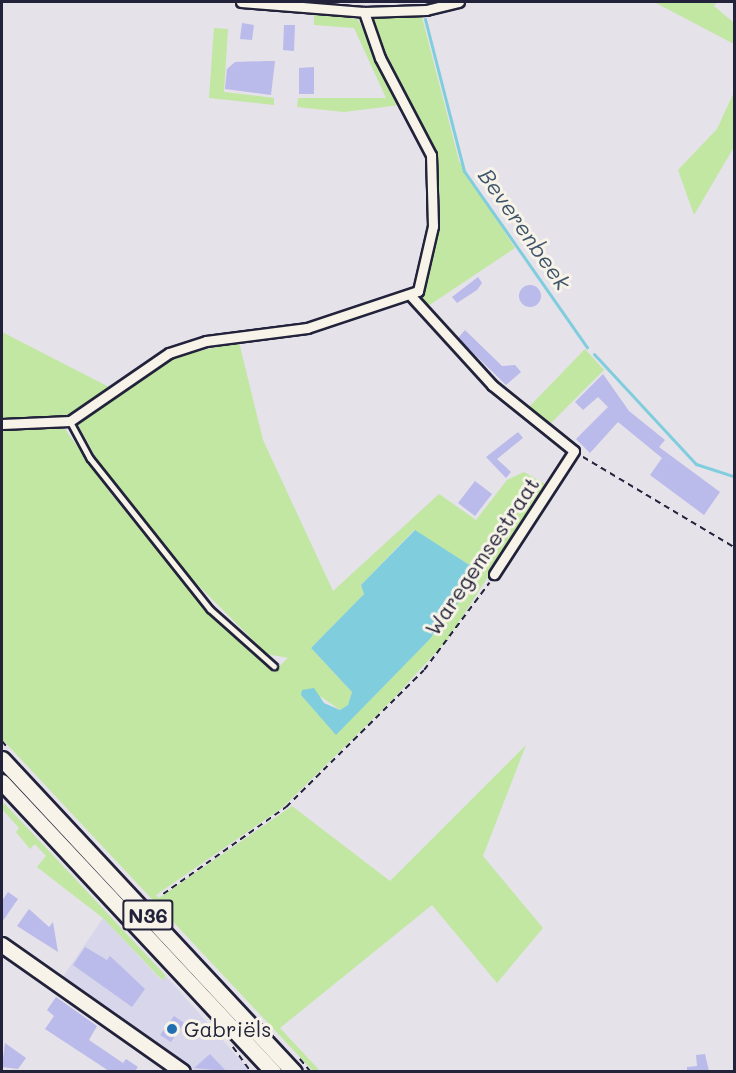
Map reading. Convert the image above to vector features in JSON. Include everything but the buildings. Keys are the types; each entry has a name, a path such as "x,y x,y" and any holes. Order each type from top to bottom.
{"main road":[{"name":"N36","path":"2,759 294,1071"},
{"name":"N36","path":"2,782 273,1071"},
{"path":"2,945 177,1070"}],"street":[{"path":"241,2 364,12 421,10 459,2"},
{"path":"2,424 70,421 144,365 187,346 279,334 412,297 423,279 433,226 431,155 380,58 364,12"},
{"path":"412,297 492,385 574,451"},
{"name":"Waregemsestraat","path":"494,574 574,451"}],"lane":[{"path":"70,421 90,458 210,609 274,666"}],"path":[{"path":"574,451 735,547"},
{"name":"Waregemsestraat","path":"163,894 302,792 424,670 494,574"}],"shaded area":[{"path":"103,918 161,980 166,976 250,1071 193,1071 62,978"}],"green space":[{"path":"654,2 717,2 714,6 734,23 734,44"},
{"path":"421,13 459,161 515,248 425,308 420,296 437,214 435,162 370,23 379,15"},
{"path":"314,14 358,19 400,105 344,112 297,107 298,98 386,98 354,28 314,25"},
{"path":"214,28 228,29 224,92 274,98 274,105 209,98"},
{"path":"734,92 734,147 694,215 678,170 717,129"},
{"path":"2,332 109,387 77,414 2,420"},
{"path":"239,342 263,440 333,591 439,494 476,520 507,480 524,472 547,485 448,639 393,699 282,808 156,895 159,898 292,806 390,881 526,745 483,856 543,928 497,983 432,905 280,1028 320,1071 313,1071 2,739 2,426 65,429 111,494 210,614 273,672 288,658 267,654 180,567 98,461 77,423 161,360","holes":["414,530 474,568 474,583 429,640 336,734 320,696 340,710 348,706 352,692 311,648 364,594 361,585"]},
{"path":"585,349 604,370 548,426 526,410"},
{"path":"4,803 166,976 162,980 103,918 37,867 46,856 35,844 30,849 16,832 19,828 2,809"}],"water":[{"path":"415,530 474,568 474,583 429,640 336,735 301,695 302,690 314,688 324,703 340,710 348,705 352,692 311,648 364,594 361,585"}],"waterway":[{"name":"Beverenbeek","path":"425,19 464,171 587,347"},
{"name":"Beverenbeek","path":"594,354 696,464 734,476"}],"place":[{"name":"Gabriëls","path":"172,1029"}]}
